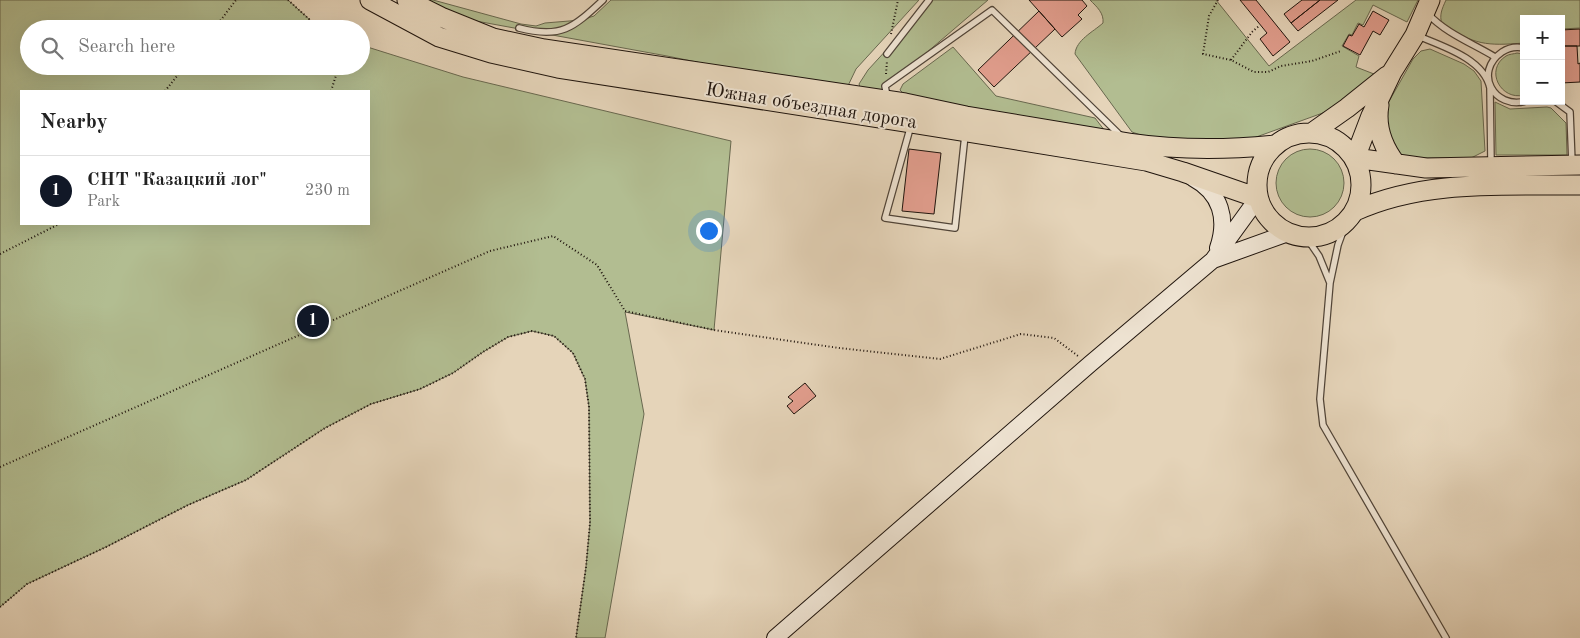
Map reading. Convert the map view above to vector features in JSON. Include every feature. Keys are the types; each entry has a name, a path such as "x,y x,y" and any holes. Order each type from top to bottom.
{"main road":[{"name":"Южная объездная дорога","path":"370,0 439,37 491,54 558,68 887,110 905,103 966,116 1155,147 1208,148 1274,145"},
{"name":"Южная объездная дорога","path":"407,0 441,17 493,38 544,49 887,110 912,123 1146,161 1258,198"},
{"path":"1355,158 1371,116 1392,72 1415,35 1428,6"},
{"path":"1313,132 1392,72"},
{"path":"1392,72 1381,97 1378,124 1385,150 1396,164"},
{"path":"1350,217 1361,194 1361,175 1355,158 1337,140 1330,136 1313,132 1299,133 1286,137 1274,145 1264,156 1258,169 1256,184 1258,198 1264,213 1274,225 1297,235 1328,234 1350,217 1373,203 1406,193 1442,188 1580,184"},
{"path":"1355,158 1426,168 1576,165"}],"street":[{"path":"1182,172 1204,184 1220,207 1223,223 1221,238 1214,260"},
{"path":"775,638 1090,364 1214,260 1258,198"},
{"path":"1214,260 1297,235"}],"lane":[{"path":"519,28 537,33 572,27 603,0"},
{"path":"887,54 929,0"},
{"path":"1428,6 1436,23 1452,34 1495,57"},
{"path":"887,110 885,86 992,10 1129,143"},
{"path":"1415,35 1452,49 1471,61 1488,79 1494,92 1504,101 1520,103"},
{"path":"1491,168 1488,71 1495,57 1507,48 1520,48"},
{"path":"1560,105 1570,112 1576,165"},
{"path":"912,123 886,218 955,228 965,132"},
{"path":"1350,217 1338,245 1330,284 1320,399 1323,426 1446,638"},
{"path":"1297,235 1319,256 1330,284"}],"path":[{"path":"221,20 236,0"},
{"path":"288,0 310,20"},
{"path":"1218,0 1210,16 1203,54 1231,60 1254,72 1268,72 1287,65 1312,61 1341,51"},
{"path":"1231,60 1252,32 1259,26"},
{"path":"166,90 178,75"},
{"path":"331,90 336,75"},
{"path":"0,254 57,225"},
{"path":"0,467 490,251 553,236 597,265 625,311 714,330 940,360 1021,334 1054,338 1090,364"},
{"path":"0,607 27,584 106,547 188,505 246,480 325,428 363,408 420,388 453,373 508,337 532,332 554,336 573,353 585,379 588,407 590,523 576,638"}],"green space":[{"path":"0,0 288,0 310,20 20,20 20,75 370,75 370,48 463,77 731,141 714,330 625,312 644,414 605,638 576,638 590,523 589,407 585,379 573,353 554,336 532,331 508,337 453,373 420,389 371,404 325,428 246,480 188,505 106,547 27,584 0,607"},
{"path":"427,0 521,24 536,26 545,23 581,20 594,16 611,0 919,0 856,69 845,92 667,56 465,19"},
{"path":"932,0 988,0 877,95 861,90 859,84 868,70"},
{"path":"1090,0 1216,0 1269,66 1356,0 1418,0 1407,22 1373,5 1363,25 1358,23 1352,35 1349,34 1342,46 1359,56 1356,67 1374,74 1364,87 1331,110 1248,140 1152,139 1132,132 1075,54 1082,40 1103,23 1101,13"},
{"path":"1446,0 1580,0 1580,28 1565,29 1565,15 1520,15 1520,43 1490,44 1472,40 1442,24 1442,9"},
{"path":"953,47 996,96 1095,118 1105,131 906,96 900,90 903,84"},
{"path":"1430,49 1464,64 1474,71 1481,81 1485,151 1471,158 1404,158 1386,141 1387,105 1413,59 1421,51"},
{"path":"1520,53 1520,96 1508,93 1498,83 1496,69 1507,55"},
{"path":"1495,102 1510,109 1551,108 1566,123 1567,155 1496,155"},
{"path":"1303,149 1317,149 1329,154 1339,164 1344,176 1344,190 1339,202 1329,212 1317,217 1303,217 1291,212 1281,202 1276,190 1276,176 1281,164 1291,154"}],"building":[{"path":"1029,0 1082,0 1087,6 1078,15 1082,19 1062,37"},
{"path":"1240,0 1256,0 1290,42 1273,56 1260,39 1267,33"},
{"path":"1302,0 1320,0 1291,23 1284,14"},
{"path":"1320,0 1338,0 1298,31 1291,23"},
{"path":"1039,11 1055,29 994,87 978,70"},
{"path":"1373,11 1389,20 1380,35 1373,31 1360,55 1343,46 1349,35 1352,36 1359,24 1364,27"},
{"path":"1580,29 1580,46 1565,46 1565,30"},
{"path":"1565,46 1577,46 1578,64 1580,63 1580,82 1565,83"},
{"path":"909,149 941,153 934,214 902,211"},
{"path":"805,383 816,396 794,414 787,406 793,401 788,397"}],"place":[{"name":"СНТ \"Казацкий лог\"","path":"313,321"}]}
